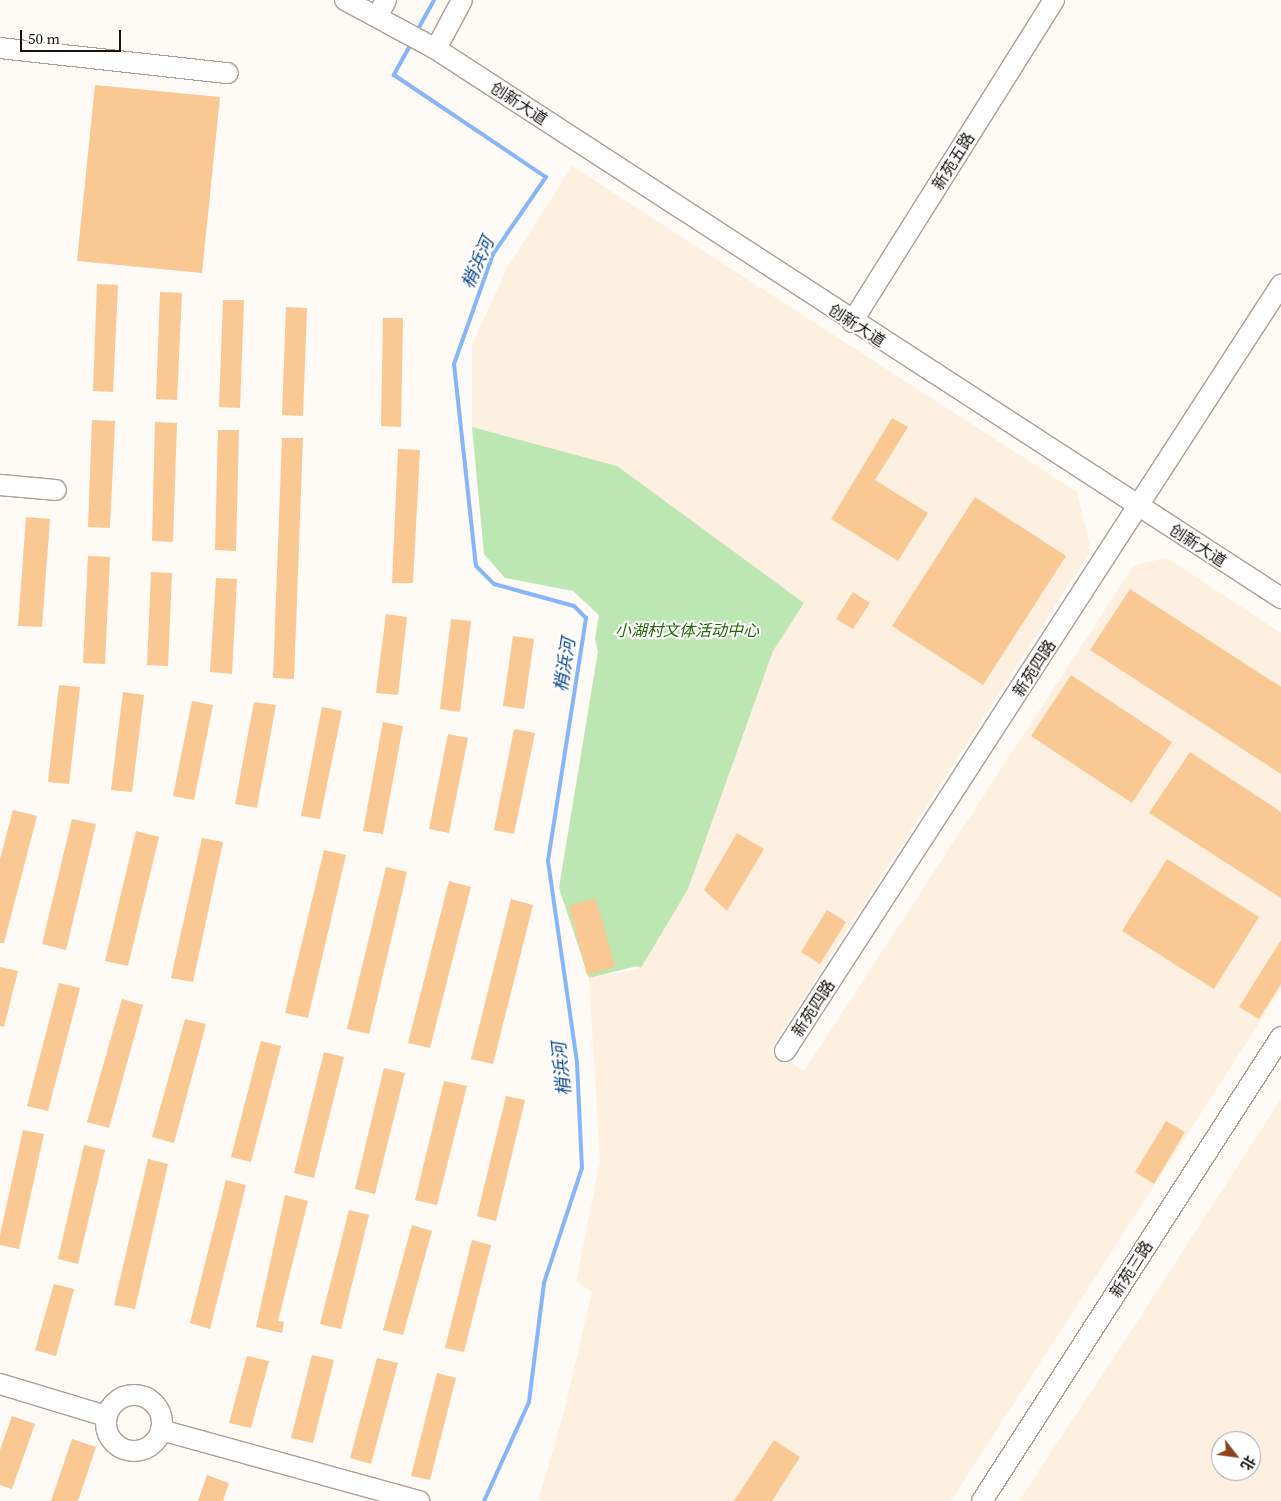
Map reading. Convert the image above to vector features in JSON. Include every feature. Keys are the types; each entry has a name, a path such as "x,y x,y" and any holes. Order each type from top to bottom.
{"street":[{"name":"创新大道","path":"345,0 382,8 404,32 429,45 852,322 1281,598"},
{"path":"429,45 462,0"},
{"name":"新苑五路","path":"852,322 1054,0"},
{"path":"0,48 228,72"},
{"name":"新苑四路","path":"786,1050 1281,285"},
{"path":"0,485 56,490"},
{"name":"新苑三路","path":"982,1501 1281,1037"},
{"path":"0,1384 106,1416"},
{"path":"136,1395 145,1397 159,1411 161,1430 150,1446 132,1452 111,1440 106,1416 117,1400 136,1395"},
{"path":"161,1430 419,1501"}],"shaded area":[{"path":"572,166 1077,492 1091,550 770,1050 804,1071 1134,565 1167,558 1281,633 1281,989 951,1501 538,1501 563,1416 592,1292 576,1282 600,1161 589,978 641,968 688,889 773,651 803,603 472,427 472,345 506,270"},
{"path":"1281,1099 1281,1501 1019,1501 1133,1328"}],"green space":[{"name":"小湖村文体活动中心","path":"472,427 617,466 804,603 773,651 688,889 641,968 637,966 589,978 559,888 598,651 595,639 599,615 573,591 505,578 484,554"}],"building":[{"path":"95,85 220,97 202,273 77,261"},
{"path":"97,284 118,285 113,392 93,391"},
{"path":"160,292 182,293 177,400 156,399"},
{"path":"223,300 244,300 240,408 219,407"},
{"path":"286,307 307,308 303,416 282,415"},
{"path":"383,318 403,318 401,427 381,426"},
{"path":"892,418 908,427 875,480 928,513 898,561 831,519"},
{"path":"92,420 115,421 110,528 88,527"},
{"path":"155,422 177,423 173,542 152,541"},
{"path":"218,430 239,430 236,551 215,550"},
{"path":"282,438 303,438 294,679 273,678"},
{"path":"398,449 420,450 413,583 392,583"},
{"path":"975,497 1066,556 983,685 892,626"},
{"path":"26,517 50,519 42,627 18,626"},
{"path":"88,556 110,557 105,664 83,663"},
{"path":"151,572 172,573 168,666 147,665"},
{"path":"216,578 237,579 232,674 210,672"},
{"path":"1130,589 1281,687 1281,774 1090,650"},
{"path":"853,592 870,603 853,629 836,619"},
{"path":"386,614 407,617 398,695 376,693"},
{"path":"451,619 471,621 460,712 440,709"},
{"path":"513,636 534,639 524,709 503,706"},
{"path":"1071,675 1172,742 1132,803 1031,736"},
{"path":"59,685 80,687 69,784 48,782"},
{"path":"123,692 144,695 132,792 111,790"},
{"path":"192,701 213,705 194,800 173,796"},
{"path":"254,702 276,705 257,808 235,804"},
{"path":"322,707 342,711 320,819 301,816"},
{"path":"383,722 403,726 383,834 363,831"},
{"path":"514,729 535,733 514,834 494,830"},
{"path":"448,734 468,738 449,833 429,829"},
{"path":"1190,752 1281,812 1281,898 1149,813"},
{"path":"13,810 37,816 4,943 0,943 0,859"},
{"path":"72,819 96,824 66,950 42,944"},
{"path":"136,831 159,837 128,966 105,961"},
{"path":"737,833 764,849 727,911 704,890"},
{"path":"202,838 223,842 193,982 171,978"},
{"path":"324,850 346,855 308,1018 285,1013"},
{"path":"1167,859 1259,917 1214,989 1122,931"},
{"path":"386,867 407,872 369,1034 347,1029"},
{"path":"449,881 471,887 430,1048 408,1043"},
{"path":"596,898 615,967 587,975 569,906"},
{"path":"511,899 533,905 493,1064 471,1059"},
{"path":"827,910 846,922 820,964 801,952"},
{"path":"1281,940 1281,984 1259,1019 1239,1007"},
{"path":"0,967 18,971 4,1027 0,1026"},
{"path":"59,983 80,988 48,1111 27,1106"},
{"path":"122,999 143,1005 109,1128 87,1122"},
{"path":"185,1019 206,1024 174,1143 152,1137"},
{"path":"261,1041 281,1046 251,1162 231,1157"},
{"path":"324,1052 344,1057 314,1178 294,1173"},
{"path":"384,1068 405,1073 375,1194 355,1189"},
{"path":"444,1081 467,1086 437,1205 415,1200"},
{"path":"506,1096 525,1100 496,1221 477,1216"},
{"path":"1166,1121 1185,1132 1154,1184 1135,1172"},
{"path":"23,1130 44,1134 19,1249 0,1245 0,1235"},
{"path":"84,1145 105,1150 78,1264 58,1259"},
{"path":"148,1159 168,1164 135,1309 114,1305"},
{"path":"226,1180 246,1185 210,1329 190,1323"},
{"path":"285,1195 308,1201 278,1321 284,1322 282,1333 256,1327"},
{"path":"349,1210 369,1215 341,1329 320,1324"},
{"path":"412,1225 432,1231 403,1335 383,1330"},
{"path":"472,1240 491,1245 464,1352 445,1348"},
{"path":"54,1284 74,1289 56,1356 35,1350"},
{"path":"312,1355 334,1360 313,1443 291,1438"},
{"path":"247,1356 269,1361 251,1428 229,1423"},
{"path":"377,1358 398,1363 371,1464 350,1458"},
{"path":"437,1373 456,1378 430,1480 411,1476"},
{"path":"12,1416 35,1424 12,1489 0,1485 0,1450"},
{"path":"72,1439 96,1447 78,1501 51,1501"},
{"path":"774,1440 800,1457 772,1501 734,1501"},
{"path":"207,1475 229,1483 223,1501 198,1501"}],"waterway":[{"name":"梢浜河","path":"417,31 434,0"},
{"name":"梢浜河","path":"412,42 394,75 546,177 493,254 454,364 476,566 494,584 574,606 586,618 548,861 577,1063 582,1168 544,1283 529,1402 484,1501"}]}
